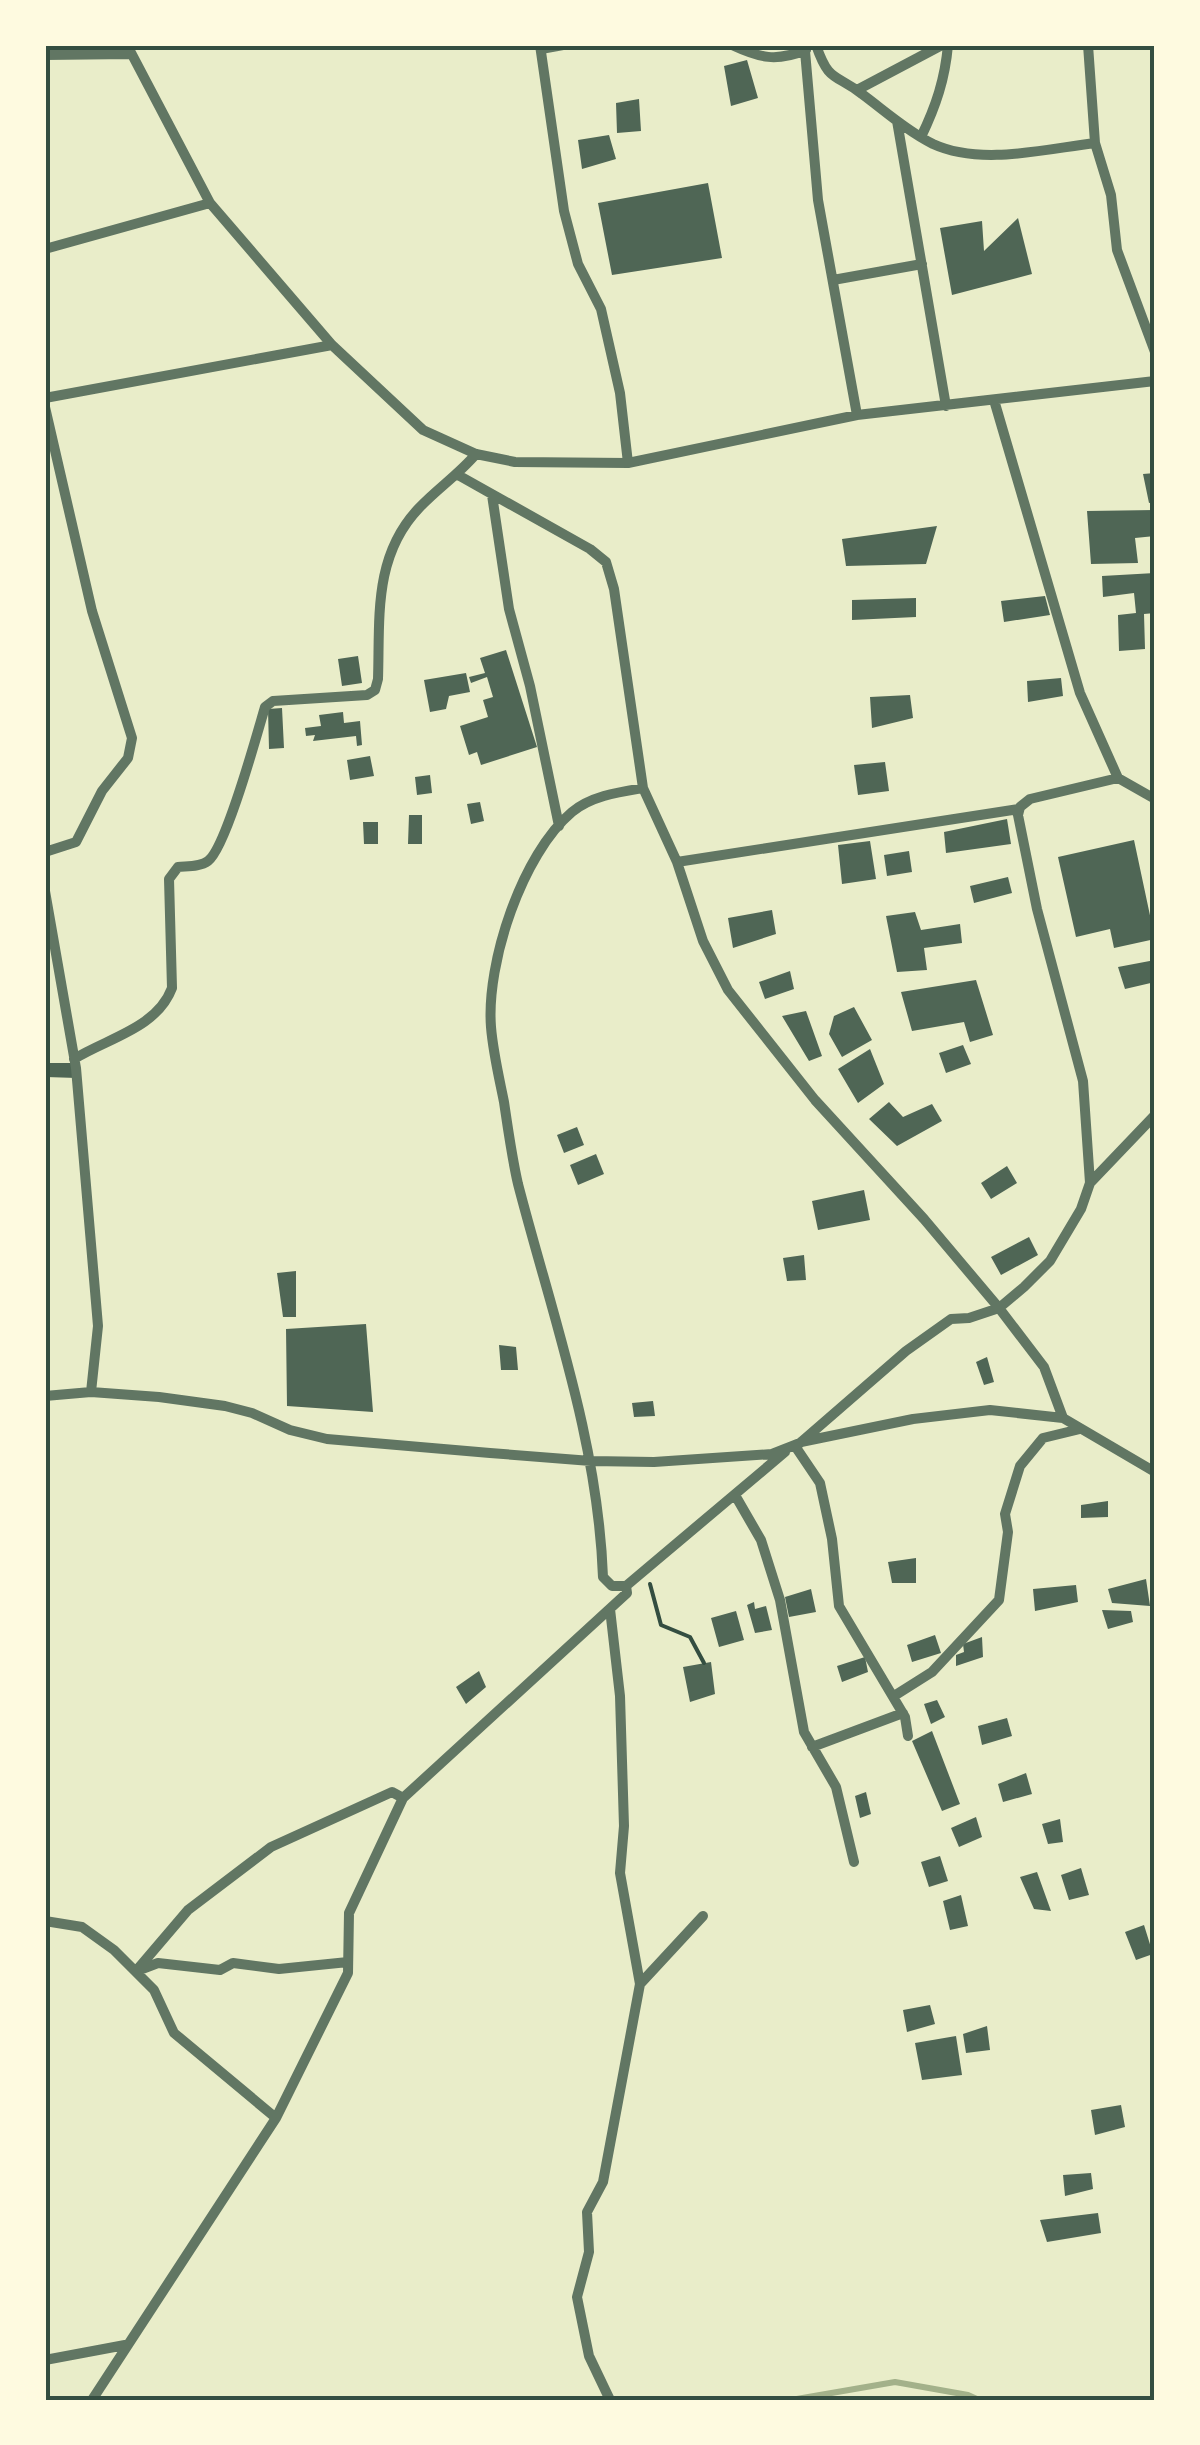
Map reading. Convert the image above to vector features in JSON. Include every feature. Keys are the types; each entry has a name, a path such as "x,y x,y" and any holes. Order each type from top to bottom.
{"street":[{"path":"563,45 541,47 564,211 578,264 601,309 620,394 628,463"},
{"path":"732,45 756,58 794,55 812,47"},
{"path":"857,90 945,45"},
{"path":"922,137 942,88 945,45"},
{"path":"1088,45 1095,143 1111,195 1118,250 1155,352"},
{"path":"812,47 824,67 841,83 857,90 922,137 957,153 992,154 1095,143"},
{"path":"812,47 818,200 858,416"},
{"path":"45,55 129,49 210,204 332,345 423,430 476,454 514,462 628,463 858,416 1155,381"},
{"path":"897,121 946,406"},
{"path":"45,249 210,204"},
{"path":"833,280 922,264"},
{"path":"45,398 332,345"},
{"path":"994,400 1080,693 1118,778 1153,796"},
{"path":"45,407 92,611 132,738 128,758 102,791 76,842 45,852"},
{"path":"74,1059 136,1027 167,1001 172,988 169,879 178,867 203,865 215,854 264,707 273,701 367,696 375,690 380,584 385,569 416,511 476,454"},
{"path":"458,475 590,549 606,562 614,589 643,788 677,862 703,941 728,990 815,1100 999,1308 1044,1366 1063,1418"},
{"path":"492,495 509,609 530,686 558,826"},
{"path":"677,862 1019,810 1030,799 1118,778"},
{"path":"643,788 596,798 573,811 558,826 517,890 503,932 490,1024 517,1181 564,1344 591,1461 601,1523 603,1578 612,1586 626,1586 906,1351 950,1319 969,1318 999,1308 1050,1261 1081,1208 1090,1183 1083,1082 1037,909 1018,824 1019,810"},
{"path":"45,891 74,1059 98,1326 91,1392"},
{"path":"1090,1183 1155,1116"},
{"path":"45,1396 91,1392 225,1406 327,1439 591,1461 698,1461 794,1446 914,1419 990,1410 1063,1418 1155,1472"},
{"path":"894,1696 932,1672 999,1600 1008,1532 1005,1514 1020,1466 1043,1438 1080,1429"},
{"path":"794,1446 820,1483 832,1540 839,1606 894,1696 908,1736"},
{"path":"734,1495 761,1540 780,1600 804,1732 836,1786 854,1862"},
{"path":"92,2400 276,2118 348,1972 349,1913 402,1798 627,1593 626,1586"},
{"path":"610,1609 620,1714 624,1826 620,1873 640,1984 603,2182 586,2212 589,2252 578,2297 589,2356 610,2400"},
{"path":"812,1747 903,1713"},
{"path":"136,1971 188,1910 271,1847 392,1792 402,1798"},
{"path":"640,1984 703,1916"},
{"path":"45,1921 82,1927 114,1950 154,1990 174,2032 276,2118"},
{"path":"136,1971 158,1963 220,1970 233,1963 279,1969 348,1962"},
{"path":"45,2360 125,2345"}],"path":[{"path":"646,1570 662,1625 690,1637 704,1663"}],"building":[{"path":"747,60 758,98 731,106 724,66"},
{"path":"639,99 641,131 617,133 616,103"},
{"path":"609,135 616,159 582,169 578,140"},
{"path":"708,183 722,258 612,275 598,203"},
{"path":"1018,218 1032,274 952,295 940,228 982,221 984,251"},
{"path":"1155,473 1155,502 1149,503 1143,474"},
{"path":"1155,510 1155,536 1135,538 1138,563 1091,564 1087,511"},
{"path":"937,526 926,564 846,566 842,539"},
{"path":"1155,573 1155,613 1144,614 1145,649 1119,651 1118,615 1136,613 1134,593 1103,597 1102,576"},
{"path":"1045,596 1050,615 1004,622 1001,601"},
{"path":"916,598 916,617 852,620 852,600"},
{"path":"506,650 537,747 481,765 477,752 469,755 460,726 488,717 483,700 493,697 487,677 471,683 469,677 485,673 480,658"},
{"path":"358,656 362,683 342,686 338,659"},
{"path":"466,673 470,692 449,696 446,709 430,712 424,680"},
{"path":"1061,678 1063,696 1028,702 1027,681"},
{"path":"910,695 913,718 872,728 870,697"},
{"path":"282,708 284,748 269,749 268,709"},
{"path":"343,712 344,723 360,721 362,745 357,746 356,736 313,741 315,735 306,736 305,728 321,726 319,715"},
{"path":"370,756 374,776 350,780 347,760"},
{"path":"885,762 889,791 858,795 854,765"},
{"path":"430,775 432,793 417,795 415,777"},
{"path":"480,802 484,821 471,824 467,804"},
{"path":"409,815 422,815 422,844 408,844"},
{"path":"1007,819 1011,844 946,853 944,832"},
{"path":"363,822 378,822 378,844 364,844"},
{"path":"1134,840 1155,939 1114,948 1110,929 1076,937 1058,857"},
{"path":"870,841 876,879 842,884 838,845"},
{"path":"909,851 912,872 887,876 884,855"},
{"path":"1008,877 1012,893 974,903 970,886"},
{"path":"772,910 776,934 733,948 728,918"},
{"path":"915,912 921,930 960,924 962,943 924,948 927,970 897,972 886,916"},
{"path":"1155,960 1155,982 1125,989 1118,967"},
{"path":"790,971 794,989 765,999 759,982"},
{"path":"976,980 993,1035 970,1042 964,1022 912,1031 901,992"},
{"path":"854,1007 872,1040 842,1057 829,1034 834,1016"},
{"path":"806,1011 822,1056 809,1061 782,1016"},
{"path":"963,1045 971,1064 946,1073 939,1053"},
{"path":"870,1049 884,1084 858,1103 838,1069"},
{"path":"46,1063 75,1063 77,1078 46,1077"},
{"path":"889,1102 903,1117 932,1104 942,1121 897,1146 869,1119"},
{"path":"577,1127 584,1145 564,1153 557,1135"},
{"path":"596,1154 604,1174 578,1185 570,1165"},
{"path":"1007,1166 1017,1183 991,1199 981,1183"},
{"path":"864,1190 870,1220 818,1230 812,1201"},
{"path":"1029,1237 1038,1255 1001,1275 991,1257"},
{"path":"804,1255 806,1280 787,1281 783,1258"},
{"path":"296,1271 296,1317 283,1317 277,1273"},
{"path":"366,1324 373,1412 287,1406 286,1329"},
{"path":"499,1345 516,1347 518,1370 501,1370"},
{"path":"987,1357 994,1382 984,1385 976,1362"},
{"path":"653,1401 655,1416 634,1417 632,1403"},
{"path":"1108,1501 1108,1517 1081,1518 1081,1505"},
{"path":"916,1558 916,1583 892,1583 888,1562"},
{"path":"1146,1579 1150,1606 1112,1603 1108,1589"},
{"path":"1076,1585 1078,1602 1035,1611 1033,1589"},
{"path":"811,1589 816,1612 789,1617 785,1597"},
{"path":"754,1602 755,1609 766,1606 772,1630 755,1633 747,1605"},
{"path":"1102,1610 1131,1611 1133,1622 1108,1629"},
{"path":"736,1611 744,1640 719,1647 711,1618"},
{"path":"935,1635 941,1653 912,1662 907,1645"},
{"path":"982,1637 983,1657 956,1666 956,1655 964,1652 963,1644"},
{"path":"865,1657 868,1672 842,1682 837,1666"},
{"path":"711,1662 715,1694 690,1702 683,1667"},
{"path":"479,1671 486,1687 466,1704 456,1687"},
{"path":"937,1700 945,1717 931,1724 924,1704"},
{"path":"1007,1718 1012,1736 982,1745 978,1726"},
{"path":"932,1731 960,1804 942,1811 912,1741"},
{"path":"1026,1773 1032,1794 1003,1802 998,1784"},
{"path":"866,1792 871,1814 860,1818 855,1796"},
{"path":"976,1817 982,1837 959,1847 951,1828"},
{"path":"1060,1819 1063,1842 1048,1844 1042,1824"},
{"path":"940,1856 948,1881 929,1887 921,1862"},
{"path":"1081,1868 1089,1895 1069,1900 1061,1875"},
{"path":"1037,1872 1051,1911 1034,1909 1020,1877"},
{"path":"961,1895 968,1926 950,1930 943,1901"},
{"path":"1144,1925 1153,1954 1136,1960 1125,1932"},
{"path":"930,2005 935,2024 907,2032 903,2010"},
{"path":"987,2026 990,2050 966,2053 963,2034"},
{"path":"956,2036 962,2075 922,2080 915,2043"},
{"path":"1121,2105 1125,2127 1095,2135 1091,2110"},
{"path":"1091,2173 1093,2189 1065,2196 1063,2175"},
{"path":"1098,2213 1101,2233 1047,2242 1040,2220"}],"waterway":[{"path":"791,2400 895,2382 979,2400"}]}
